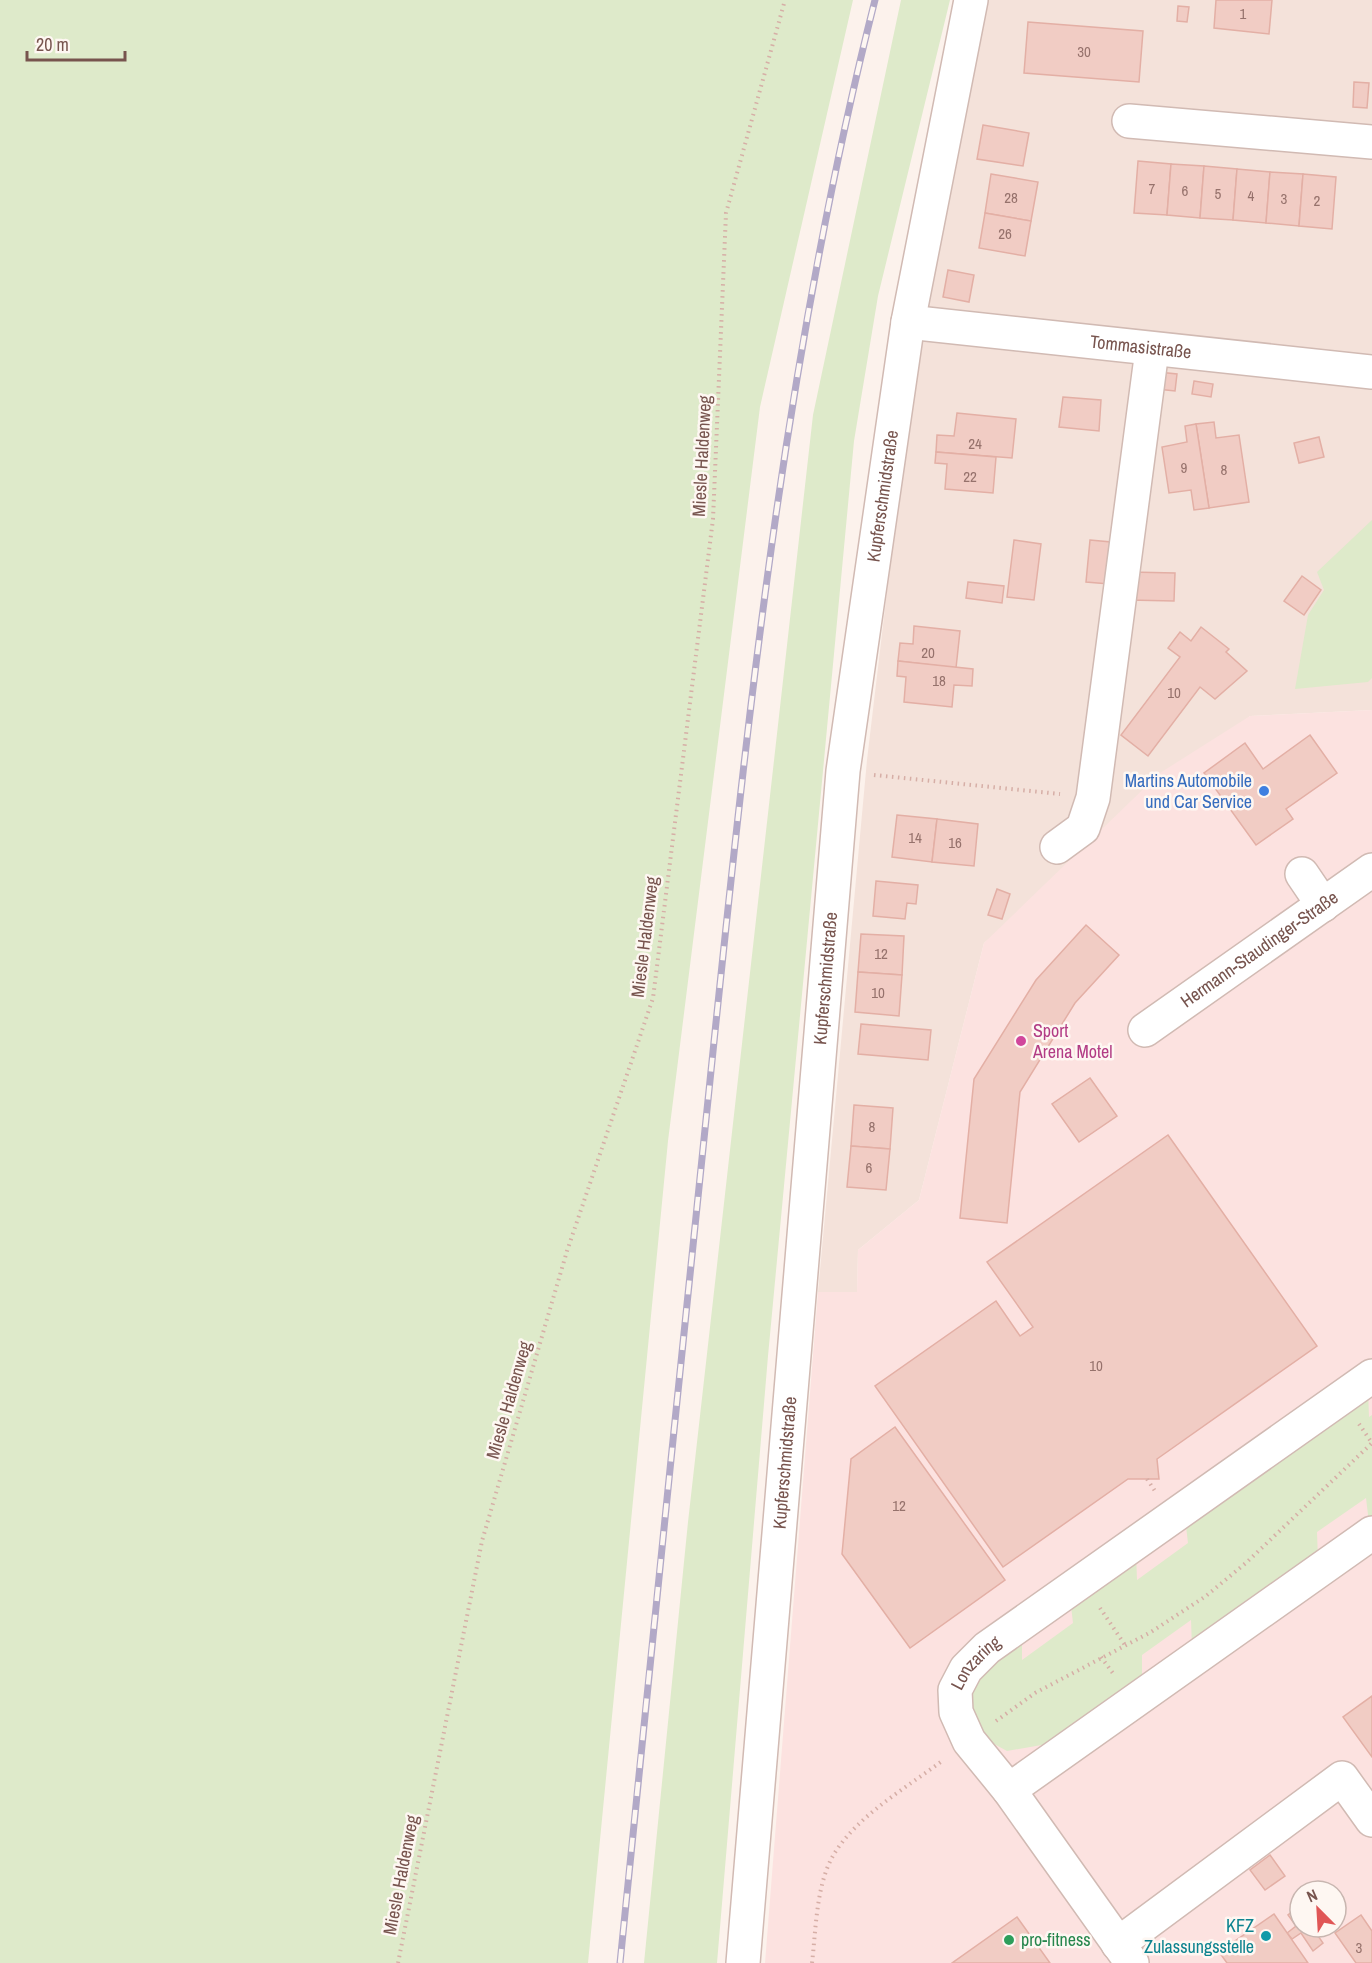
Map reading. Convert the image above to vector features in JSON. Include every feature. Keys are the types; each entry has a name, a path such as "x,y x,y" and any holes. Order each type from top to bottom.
{"street":[{"name":"Kupferschmidstraße","path":"743,1963 843,771 908,322 971,0"},
{"path":"1129,121 1372,142"},
{"name":"Tommasistraße","path":"908,322 1372,372"},
{"path":"1057,847 1083,828 1093,798 1152,350"},
{"name":"Hermann-Staudinger-Straße","path":"1145,1030 1372,870"},
{"path":"1302,874 1323,905"},
{"name":"Lonzaring","path":"1125,1954 1009,1790 969,1741 956,1712 955,1690 966,1669 987,1648 1372,1376"},
{"path":"1009,1790 1372,1534"},
{"path":"1125,1954 1342,1778 1372,1820"}],"path":[{"name":"Miesle Haldenweg","path":"398,1963 482,1542 567,1251 653,998 713,519 726,213 785,0"},
{"path":"843,771 1093,798"},
{"path":"812,1963 819,1898 833,1855 860,1823 1035,1693 1151,1632 1206,1596 1247,1562 1372,1443"},
{"path":"1082,1581 1125,1645"}],"shaded area":[{"path":"986,0 1372,0 1372,710 1250,716 984,943 919,1200 858,1250 857,1292 818,1292 867,760 915,356"},
{"path":"1372,710 1372,1963 765,1963 818,1292 857,1292 858,1250 919,1200 984,943 1160,773 1250,716"}],"green space":[{"path":"0,0 853,0 760,407 668,1141 588,1963 0,1963"},
{"path":"901,0 950,0 878,296 854,441 768,1356 717,1963 644,1963 688,1522 813,415"},
{"path":"1372,520 1372,678 1368,682 1295,689 1308,615 1324,590 1317,572"},
{"path":"1368,1389 1369,1417 1372,1415 1372,1521 1369,1523 1366,1498 1317,1532 1318,1560 1192,1648 1191,1620 1142,1655 1142,1684 1053,1743 1007,1751 985,1739 969,1708 977,1671 1022,1635 1022,1660 1073,1623 1070,1598 1136,1552 1137,1580 1188,1543 1185,1518"}],"building":[{"path":"1216,0 1272,0 1269,34 1214,28"},
{"path":"1178,6 1189,7 1187,22 1177,21"},
{"path":"1028,22 1143,31 1139,82 1024,73"},
{"path":"1354,82 1369,83 1367,108 1353,107"},
{"path":"983,125 1029,133 1023,166 977,159"},
{"path":"1138,161 1171,164 1167,215 1134,213"},
{"path":"1171,164 1204,166 1200,218 1167,215"},
{"path":"1204,166 1237,169 1233,220 1200,218"},
{"path":"1237,169 1270,172 1266,223 1233,220"},
{"path":"1270,172 1303,174 1299,226 1266,223"},
{"path":"991,174 1038,182 1031,221 985,213"},
{"path":"1303,174 1336,177 1332,229 1299,226"},
{"path":"985,213 1031,221 1025,256 979,248"},
{"path":"948,270 974,275 969,302 943,297"},
{"path":"1158,372 1177,374 1175,391 1157,389"},
{"path":"1194,381 1213,384 1211,397 1192,394"},
{"path":"1063,397 1101,400 1099,431 1059,427"},
{"path":"957,413 1016,419 1012,458 936,452 937,435 954,436"},
{"path":"1214,422 1216,438 1239,435 1249,502 1209,508 1196,424"},
{"path":"1196,424 1209,508 1194,510 1191,490 1169,493 1162,447 1187,442 1185,426"},
{"path":"1319,437 1324,457 1299,463 1294,443"},
{"path":"936,452 996,457 993,493 945,489 947,464 935,463"},
{"path":"1014,540 1041,544 1034,600 1007,597"},
{"path":"1090,540 1111,542 1109,584 1086,582"},
{"path":"1130,572 1175,573 1174,601 1129,600"},
{"path":"1302,576 1321,590 1304,615 1284,601"},
{"path":"968,582 1004,586 1002,603 966,598"},
{"path":"914,626 960,631 956,668 898,661 900,643 913,644"},
{"path":"1201,627 1229,649 1226,652 1247,671 1215,699 1200,687 1148,756 1121,735 1180,657 1168,648 1180,632 1191,641"},
{"path":"898,661 973,669 972,686 954,685 952,707 904,702 906,677 897,676"},
{"name":"Martins Automobile und Car Service","path":"1310,735 1337,773 1286,809 1293,819 1256,845 1204,773 1245,743 1263,769"},
{"path":"897,815 937,819 932,862 892,857"},
{"path":"937,819 978,824 974,866 932,862"},
{"path":"876,881 918,885 916,904 907,903 905,919 873,916"},
{"path":"997,889 1010,894 1002,919 988,915"},
{"path":"1086,925 1119,955 1075,1003 1020,1092 1007,1223 960,1218 974,1079 1036,980"},
{"path":"861,934 904,936 902,975 858,972"},
{"path":"858,972 902,975 899,1016 855,1012"},
{"path":"861,1024 931,1030 928,1060 858,1054"},
{"path":"1090,1078 1117,1116 1079,1142 1052,1104"},
{"path":"854,1105 893,1108 890,1149 851,1146"},
{"path":"1168,1135 1317,1346 1157,1459 1159,1479 1128,1479 1003,1567 875,1386 996,1301 1020,1336 1033,1327 987,1262"},
{"path":"851,1146 890,1149 886,1190 847,1187"},
{"path":"895,1427 1005,1580 910,1648 842,1554 851,1459"},
{"path":"1372,1696 1372,1757 1343,1717"},
{"path":"1270,1855 1285,1876 1265,1890 1250,1870"},
{"name":"KFZ Zulassungsstelle","path":"1274,1914 1288,1934 1288,1939 1291,1939 1308,1963 1227,1963 1219,1952"},
{"path":"1361,1915 1372,1931 1372,1963 1356,1963 1339,1939 1348,1939 1348,1924"},
{"name":"pro-fitness","path":"1017,1917 1050,1963 952,1963"},
{"path":"1305,1939 1320,1939 1323,1943 1313,1951"}],"railway":[{"path":"620,1963 715,1032 759,642 776,513 819,255 845,127 875,0"}],"place":[{"name":"Martins Automobile und Car Service","path":"1264,791"},
{"name":"Sport Arena Motel","path":"1021,1041"},
{"name":"KFZ Zulassungsstelle","path":"1266,1936"},
{"name":"pro-fitness","path":"1009,1940"}]}
